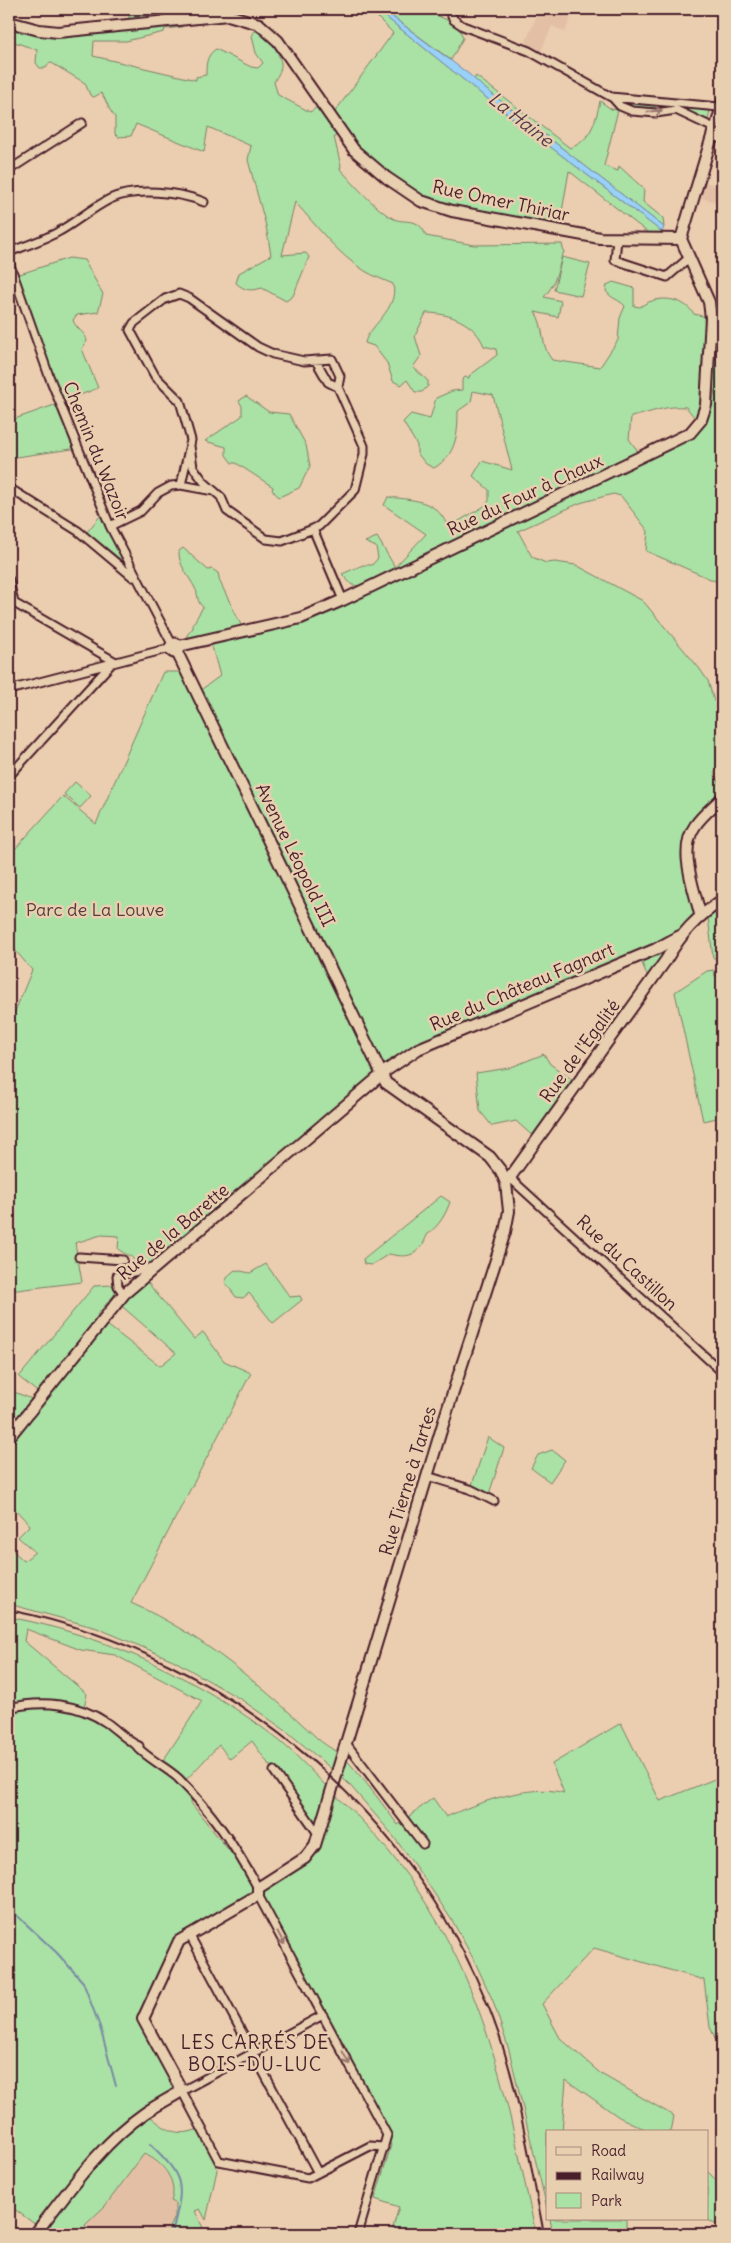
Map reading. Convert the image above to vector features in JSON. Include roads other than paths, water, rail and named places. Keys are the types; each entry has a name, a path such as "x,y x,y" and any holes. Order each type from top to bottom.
{"street":[{"path":"162,22 179,9"},
{"path":"448,9 454,20 463,26 540,56 612,97 620,106 632,111 656,113 668,109 676,110 716,133"},
{"name":"Rue Omer Thiriar","path":"9,22 39,30 58,32 228,15 248,19 263,26 278,41 354,150 387,178 420,201 452,210 617,239 681,239"},
{"path":"612,97 720,104 716,133 681,239"},
{"path":"9,170 82,123"},
{"path":"9,252 53,235 104,202 120,195 162,193 190,196 204,202"},
{"path":"617,239 615,260 667,277 690,257"},
{"name":"Rue du Four à Chaux","path":"175,648 301,618 343,600 678,440 694,430 701,420 706,405 711,318 708,302 681,239"},
{"name":"Chemin du Wazoir","path":"9,262 49,376 110,526 139,585 175,648"},
{"path":"184,295 258,347 273,354 296,360 316,361 329,358 334,362 340,376 338,387 364,446 358,485 354,492 319,526 282,541 270,540 230,514 215,491 199,475 194,466 188,427 180,401 155,376 130,330 134,322 168,296 184,295"},
{"path":"316,361 328,382 338,387"},
{"path":"180,485 190,446"},
{"path":"110,526 144,509 162,490 180,485 215,491"},
{"path":"9,488 90,540 125,569 139,585"},
{"path":"313,529 343,600"},
{"path":"9,580 11,604 114,661"},
{"path":"9,690 114,661 175,648"},
{"name":"Avenue Léopold III","path":"175,648 382,1074"},
{"path":"9,776 114,661"},
{"path":"700,914 687,857 688,842 693,828 722,798"},
{"path":"680,936 700,914 722,900"},
{"name":"Rue du Château Fagnart","path":"382,1074 418,1049 656,949 680,936"},
{"name":"Rue de l'Egalité","path":"508,1180 666,960 680,936"},
{"name":"Rue du Castillon","path":"382,1074 391,1087 482,1149 508,1180 722,1372"},
{"name":"Rue de la Barette","path":"9,1437 124,1294 382,1074"},
{"name":"Rue Tierne à Tartes","path":"182,2091 143,2019 179,1940 258,1891 305,1858 311,1853 319,1835 331,1788 427,1476 506,1232 509,1211 508,1180"},
{"path":"79,1257 123,1260"},
{"path":"124,1294 118,1286 117,1276 154,1267"},
{"path":"427,1476 470,1489 494,1501"},
{"path":"9,1708 28,1704 46,1704 77,1709 102,1720 136,1745 139,1751 152,1757 175,1776 208,1811 238,1850 323,2016 387,2135 358,2234"},
{"path":"345,1742 423,1844"},
{"path":"274,1771 319,1835"},
{"path":"189,1934 318,2173"},
{"path":"35,2234 84,2171 121,2132 146,2112 252,2052 323,2016"},
{"path":"182,2091 219,2161 308,2178 370,2146 384,2147"}],"water":[{"name":"La Haine","path":"376,9 382,9 470,75 664,227 662,232 480,93"}],"waterway":[{"path":"9,1908 57,1953 83,1982 100,2027 116,2086"},
{"path":"150,2144 171,2166 179,2184 179,2205 172,2234"}],"railway":[{"path":"9,1610 91,1632 169,1665 243,1707 310,1758 370,1817 423,1884 466,1957 499,2035 519,2109 544,2234"}],"district":[{"name":"LES CARRÉS DE BOIS-DU-LUC","path":"255,2053"}],"park label":[{"name":"Parc de La Louve","path":"95,910"}]}
